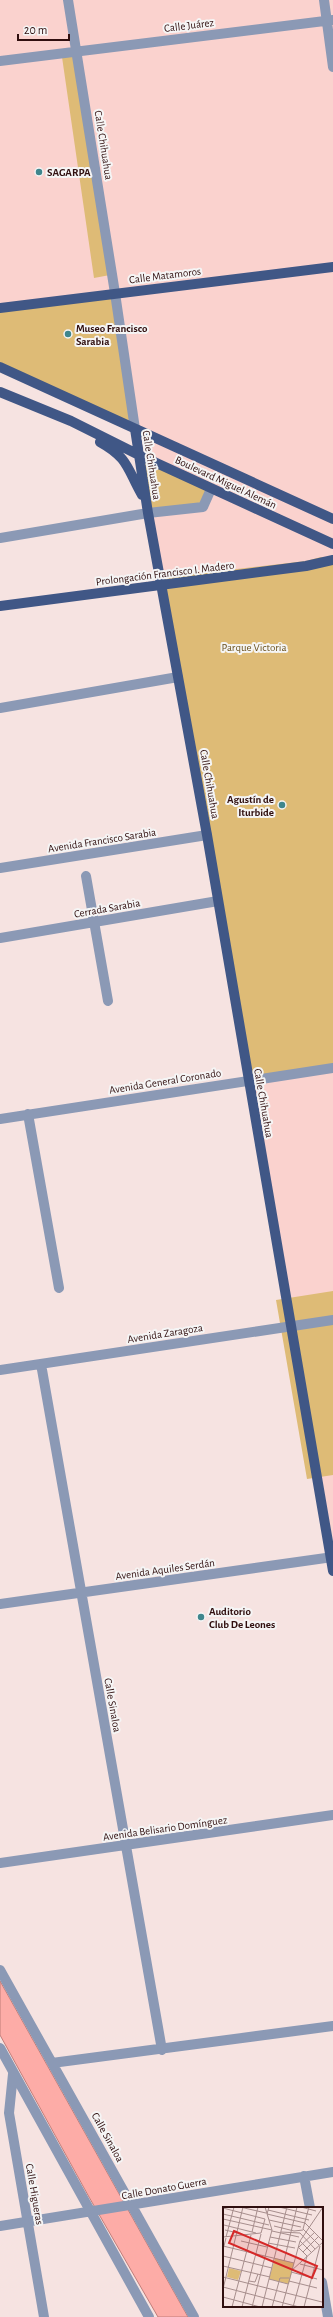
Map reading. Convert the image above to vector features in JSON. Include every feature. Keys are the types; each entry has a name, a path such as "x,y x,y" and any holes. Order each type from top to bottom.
{"main road":[{"name":"Calle Matamoros","path":"0,308 333,268"},
{"name":"Boulevard Miguel Alemán","path":"0,367 333,519"},
{"name":"Boulevard Miguel Alemán","path":"0,392 71,421 139,455 333,544"},
{"path":"71,421 83,433 121,456 128,465 146,501"},
{"name":"Calle Chihuahua","path":"135,429 148,513 207,835 248,1081 332,1557 333,1571"},
{"name":"Prolongación Francisco I. Madero","path":"0,606 306,566 333,560"}],"street":[{"name":"Calle Chihuahua","path":"68,0 116,293 135,429"},
{"path":"324,0 330,20 333,67"},
{"name":"Calle Juárez","path":"0,61 330,20"},
{"path":"0,538 148,513 203,507 211,488"},
{"path":"0,708 178,677"},
{"name":"Avenida Francisco Sarabia","path":"0,868 207,835"},
{"path":"86,876 108,1001"},
{"name":"Cerrada Sarabia","path":"0,938 218,901"},
{"name":"Avenida General Coronado","path":"0,1119 333,1068"},
{"path":"28,1114 59,1288"},
{"name":"Avenida Zaragoza","path":"0,1370 333,1320"},
{"name":"Calle Sinaloa","path":"41,1364 162,2050"},
{"name":"Avenida Aquiles Serdán","path":"0,1604 332,1557"},
{"name":"Avenida Belisario Domínguez","path":"0,1864 333,1816"},
{"name":"Calle Sinaloa","path":"0,1970 52,2063 128,2206 194,2317"},
{"path":"52,2063 162,2050 333,2026"},
{"path":"0,2048 96,2212 149,2317"},
{"name":"Calle Higueras","path":"14,2074 9,2113 44,2317"},
{"name":"Calle Donato Guerra","path":"0,2226 96,2212 333,2172"},
{"path":"304,2176 310,2207"},
{"path":"323,2288 328,2317"}],"shaded area":[{"path":"0,0 333,0 333,1542 132,413 0,353"},
{"path":"0,1981 188,2317 158,2317 89,2197 0,2035"}],"green space":[{"path":"76,52 110,275 94,278 62,57"},
{"path":"113,296 133,426 0,366 0,309"},
{"path":"143,453 211,483 200,505 151,510"},
{"name":"Parque Victoria","path":"321,557 333,560 333,1064 245,1078 161,578 306,561"},
{"path":"333,1291 333,1475 307,1479 276,1300"}],"place":[{"name":"SAGARPA","path":"39,172"},
{"name":"Museo Francisco Sarabia","path":"68,334"},
{"name":"Agustín de Iturbide","path":"282,805"},
{"name":"Auditorio Club De Leones","path":"201,1617"}]}
